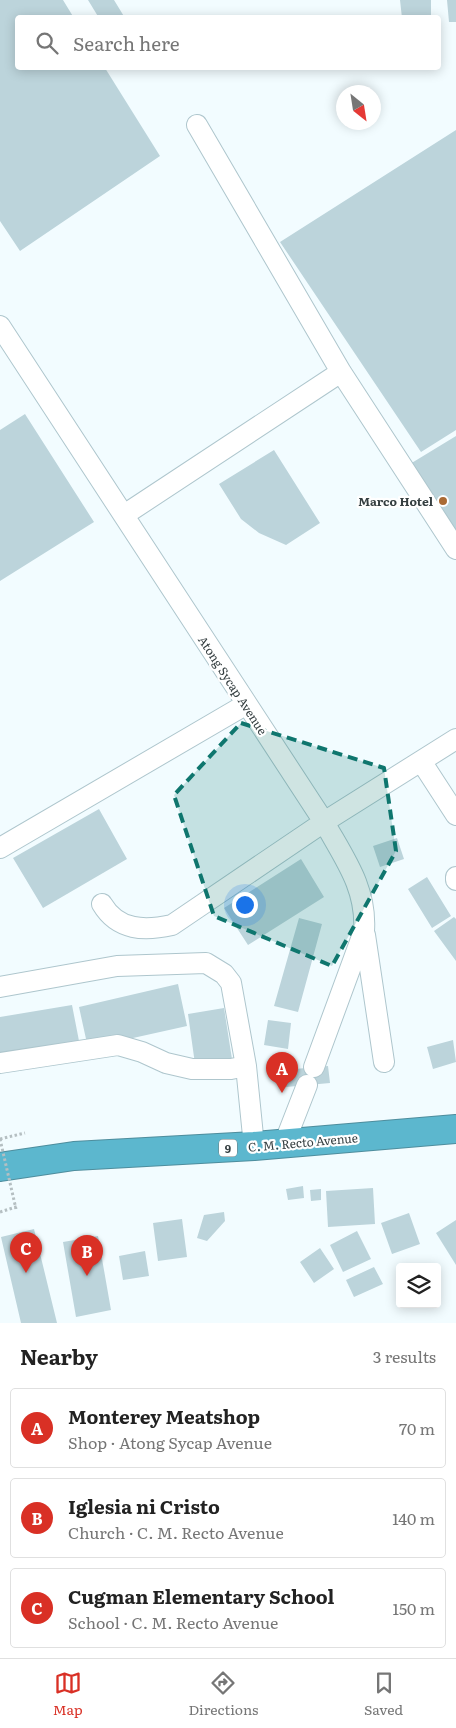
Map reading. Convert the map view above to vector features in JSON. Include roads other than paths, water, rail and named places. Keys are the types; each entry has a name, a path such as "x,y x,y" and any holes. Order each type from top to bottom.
{"highway":[{"name":"C. M. Recto Avenue","path":"0,1167 82,1156 284,1144 456,1129"}],"street":[{"path":"197,125 340,372 456,549"},
{"name":"Atong Sycap Avenue","path":"0,326 124,515 245,705 324,822 362,895 366,912 364,931 284,1144"},
{"path":"124,515 340,372"},
{"path":"0,848 245,705"},
{"path":"102,904 109,916 127,926 153,929 172,925 324,822 456,739"},
{"path":"421,761 456,816"},
{"path":"364,931 384,1062"},
{"path":"0,987 117,966 206,963 224,974 231,983 246,1066 254,1146"},
{"path":"0,1063 118,1045 166,1063 192,1069 246,1066"}],"place":[{"name":"Marco Hotel","path":"443,501"},
{"name":"Monterey Meatshop","path":"282,1093"},
{"name":"Cugman Elementary School","path":"26,1273"},
{"name":"Iglesia ni Cristo","path":"87,1276"}]}
